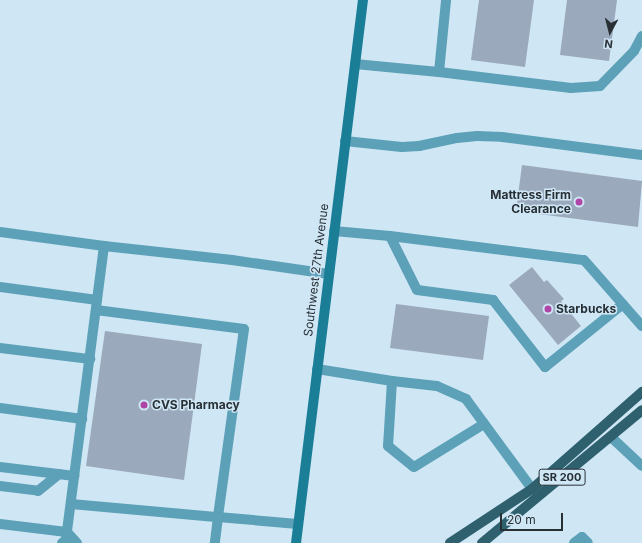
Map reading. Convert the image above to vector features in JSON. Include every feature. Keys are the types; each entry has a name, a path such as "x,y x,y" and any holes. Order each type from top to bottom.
{"main road":[{"name":"Southwest 27th Avenue","path":"296,543 363,0"},
{"name":"SR 200","path":"450,543 532,489 642,392"},
{"name":"SR 200","path":"482,543 642,410"}],"lane":[{"path":"440,72 446,0"},
{"path":"355,64 440,72 571,88 600,86 634,51 642,36"},
{"path":"345,141 402,147 419,146 457,138 478,136 502,137 642,155"},
{"path":"334,231 390,236 584,260 642,326"},
{"path":"0,232 104,246 232,260 329,274"},
{"path":"390,236 417,290 493,300 545,367 623,304"},
{"path":"62,543 66,540 104,246"},
{"path":"0,287 97,300"},
{"path":"96,310 244,329 215,543"},
{"path":"0,348 90,359"},
{"path":"317,369 392,381 437,386 466,399 532,489"},
{"path":"392,381 388,446 414,467 484,424"},
{"path":"0,408 82,418"},
{"path":"611,437 642,466"},
{"path":"0,467 74,476"},
{"path":"0,486 38,492 59,474"},
{"path":"71,504 298,524"},
{"path":"0,524 67,532 77,543"},
{"path":"574,543 582,537 588,543"}],"building":[{"path":"479,0 534,0 525,67 471,60"},
{"path":"567,0 617,0 609,61 560,55"},
{"name":"Mattress Firm Clearance","path":"522,165 642,181 638,227 516,211"},
{"name":"Starbucks","path":"532,267 544,282 547,280 564,299 561,301 581,326 558,345 509,285"},
{"path":"396,304 489,316 483,360 390,348"},
{"name":"CVS Pharmacy","path":"105,331 202,344 184,480 86,466"}],"place":[{"name":"Mattress Firm Clearance","path":"579,202"},
{"name":"Starbucks","path":"548,309"},
{"name":"CVS Pharmacy","path":"144,405"}]}
